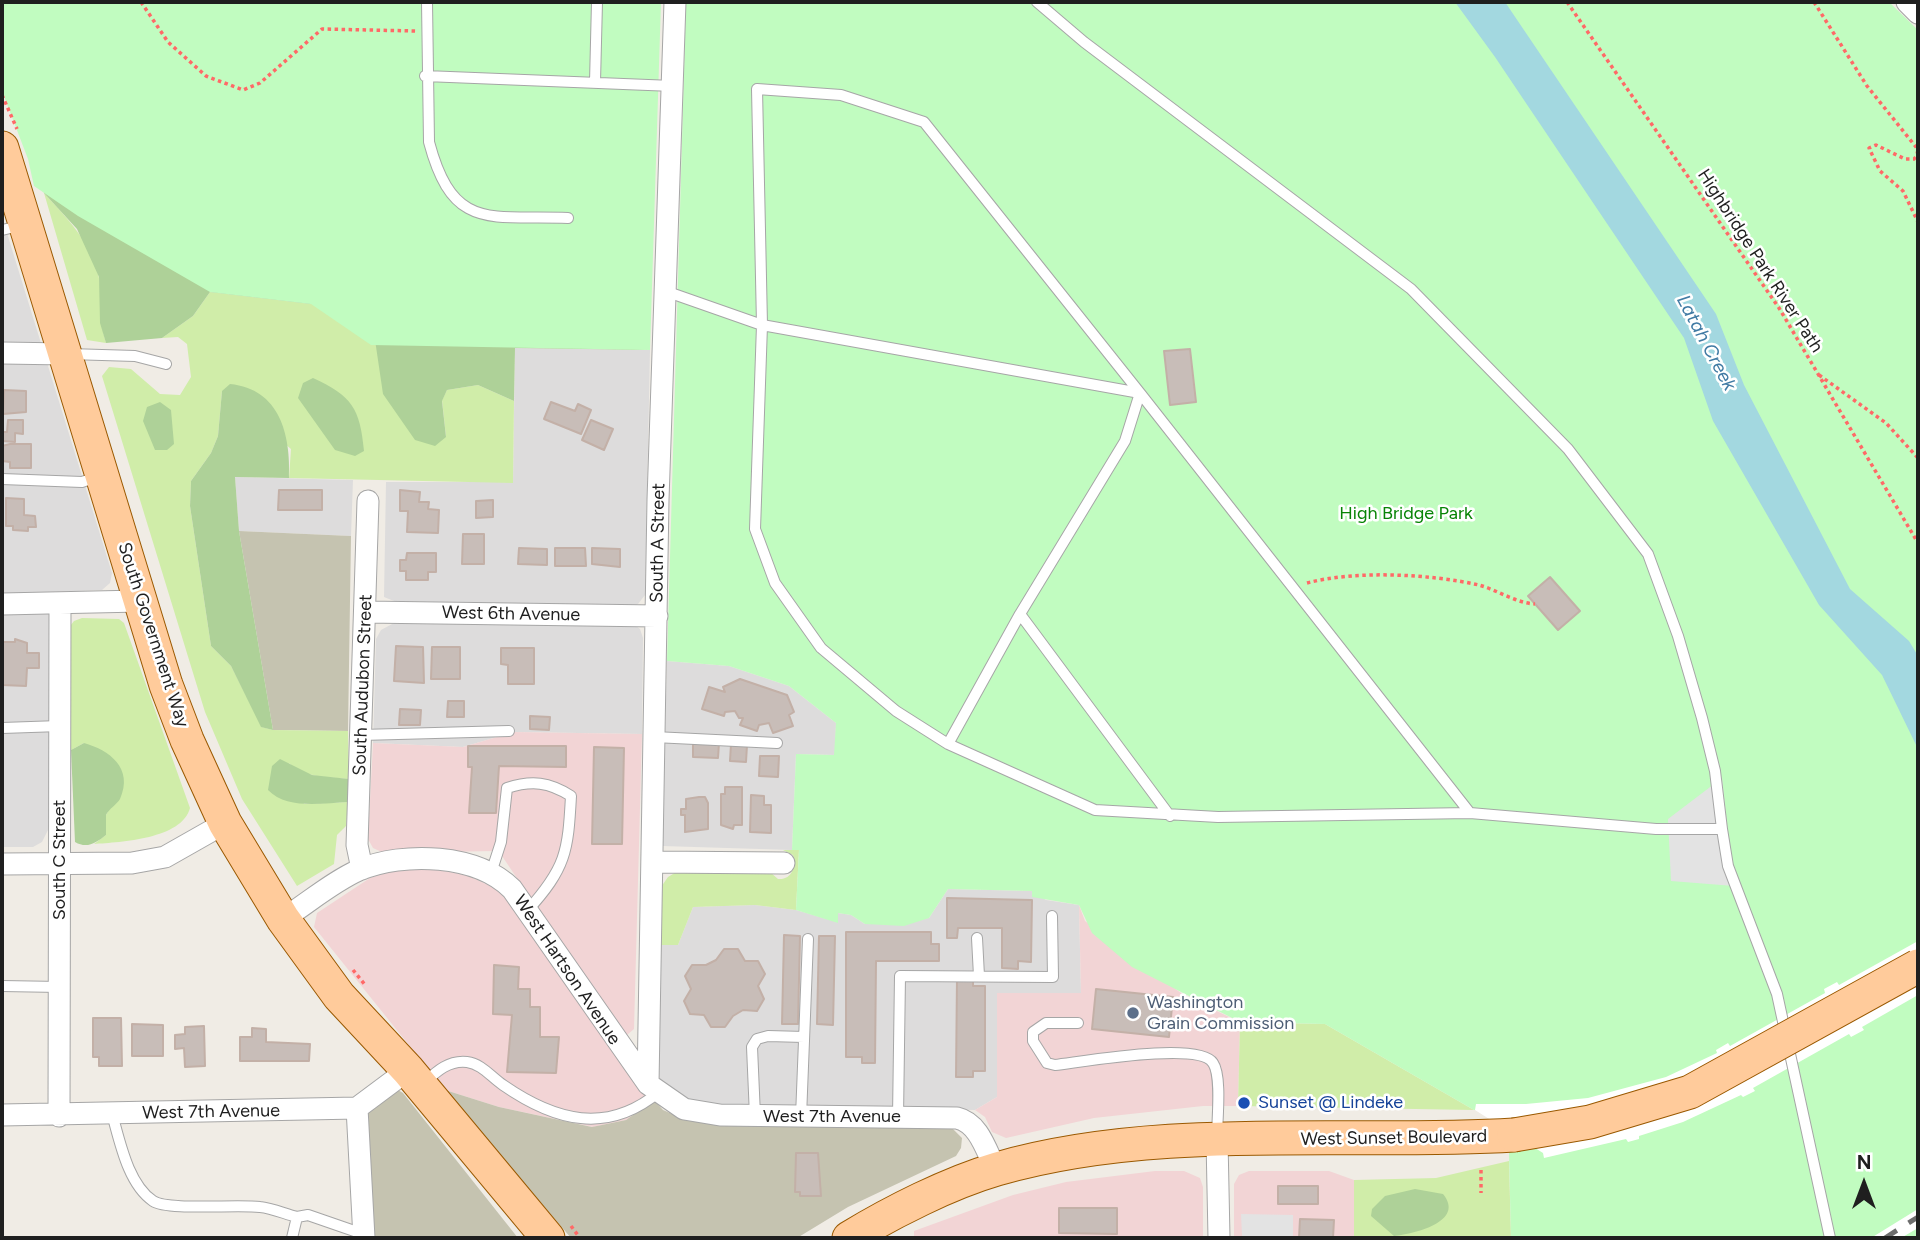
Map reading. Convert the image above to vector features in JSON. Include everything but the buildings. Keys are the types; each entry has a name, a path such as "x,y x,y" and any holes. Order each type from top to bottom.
{"main road":[{"name":"South Government Way","path":"2,148 14,227 66,354 140,601 187,740 225,823 283,919 339,996 414,1078 548,1238"},
{"name":"West Sunset Boulevard","path":"849,1238 923,1200 996,1170 1054,1156 1114,1146 1217,1140 1514,1135 1590,1122 1690,1092 1918,966"}],"street":[{"name":"South A Street","path":"653,1088 654,737 675,2"},
{"path":"1907,2 1918,13"},
{"path":"2,353 66,354"},
{"name":"South Audubon Street","path":"362,869 357,850 368,500"},
{"path":"2,604 60,605 140,601"},
{"name":"South C Street","path":"59,1116 60,605"},
{"name":"West 6th Avenue","path":"365,612 657,615"},
{"path":"2,864 132,863 165,857 225,823"},
{"name":"West Hartson Avenue","path":"283,919 362,869 397,861 438,860 476,867 491,873 504,881 527,911 618,1046 653,1088"},
{"path":"652,862 784,863"},
{"path":"364,1236 357,1108 414,1078"},
{"name":"West 7th Avenue","path":"653,1088 684,1109 720,1115 968,1120 974,1126 996,1170"},
{"name":"West 7th Avenue","path":"2,1115 59,1116 357,1108"},
{"path":"1217,1140 1219,1238"}],"lane":[{"path":"427,2 425,76 429,142 435,164 455,201 477,214 568,218"},
{"path":"596,82 597,2"},
{"path":"1037,2 1084,43 1411,289 1568,449 1648,554 1678,636 1702,718 1715,771 1728,866 1761,945 1783,1016 1830,1238"},
{"path":"425,76 673,86"},
{"path":"1470,813 924,122 841,95 757,89 762,325 755,529 775,583 821,648 896,711 947,744 1095,810 1170,816 1470,813 1656,830 1722,829"},
{"path":"665,292 762,325 1140,393"},
{"path":"66,354 135,356 166,364"},
{"path":"947,744 1020,614 1125,441 1140,393"},
{"path":"2,479 82,482 103,475"},
{"path":"1020,614 1170,816"},
{"path":"2,728 60,726"},
{"path":"361,735 509,731"},
{"path":"654,737 777,744"},
{"path":"491,873 501,842 508,788 528,781 556,787 571,796 569,835 562,867 527,911"},
{"path":"898,1117 900,976 1053,977 1052,916"},
{"path":"977,938 979,976"},
{"path":"801,1117 808,939"},
{"path":"2,986 60,987"},
{"path":"1078,1023 1046,1023 1033,1032 1033,1041 1047,1063 1055,1065 1174,1053 1207,1056 1214,1064 1217,1076 1217,1140"},
{"path":"755,1116 752,1055 757,1039 768,1036 804,1037"},
{"path":"414,1078 450,1063 469,1062 490,1073 515,1092 553,1111 601,1120 620,1116 653,1088"},
{"path":"112,1114 122,1151 137,1183 154,1202 173,1206 262,1207 297,1217 308,1214 364,1236"},
{"path":"292,1238 297,1217"}],"path":[{"path":"141,2 168,43 206,75 243,90 260,83 323,29 426,31"},
{"name":"Highbridge Park River Path","path":"1567,2 1779,308 1918,543"},
{"path":"1814,2 1867,86 1916,147 1918,155 1914,159 1905,159 1875,145 1869,148 1880,171 1903,191 1918,222"},
{"path":"1817,374 1886,423 1918,458"},
{"path":"1293,587 1333,576 1433,579 1483,586 1535,604"},
{"path":"1481,1170 1481,1193"}],"shaded area":[{"path":"2,217 112,573 110,583 102,590 54,592 52,822 42,842 33,847 2,847"},
{"path":"515,348 650,350 645,595 638,604 629,607 394,601 384,597 386,482 513,482"},
{"path":"235,477 353,480 351,536 239,531"},
{"path":"239,531 351,536 348,731 273,730"},
{"path":"631,622 640,629 643,638 642,734 514,732 463,747 373,743 376,639 381,630 394,623"},
{"path":"667,661 729,666 789,686 836,723 835,755 796,754 792,850 662,846"},
{"path":"514,732 642,734 634,1029 627,1035 621,1033 502,856 495,851 384,853 373,848 368,839 373,743 463,747"},
{"path":"1722,778 1734,886 1671,881 1668,819"},
{"path":"422,867 466,875 493,887 515,907 654,1100 626,1120 593,1127 499,1107 445,1090 314,927 317,913 370,878 391,871"},
{"path":"948,889 1032,891 1046,900 1079,905 1081,993 997,993 997,1097 975,1110 710,1106 683,1098 657,1079 660,945 678,945 693,907 755,905 796,910 837,922 838,913 851,915 865,924 929,918"},
{"path":"1079,905 1085,921 1185,996 1240,1022 1238,1106 1203,1106 1094,1118 1006,1138 992,1132 985,1117 975,1110 997,1097 997,993 1081,993"},
{"path":"398,1090 518,1238 368,1238 367,1109"},
{"path":"445,1090 499,1107 592,1127 626,1120 654,1100 663,1110 686,1120 951,1127 962,1138 961,1148 956,1156 848,1207 797,1238 571,1238"},
{"path":"1155,1171 1184,1171 1200,1178 1203,1187 1203,1238 914,1238 914,1231 1013,1195 1066,1182"},
{"path":"1249,1171 1329,1171 1354,1180 1354,1238 1234,1238 1234,1184 1239,1175"},
{"path":"1241,1214 1293,1215 1293,1238 1242,1236"}],"green space":[{"path":"2,2 311,304 210,292 193,316 162,338 106,343 100,323 99,277 77,229 44,193"},
{"path":"2,2 661,2 650,350 371,345 311,304 210,292 78,216 34,186 28,159 2,91"},
{"name":"High Bridge Park","path":"686,2 1889,2 1918,30 1918,1238 1511,1238 1508,1111 1474,1110 1325,1024 1240,1022 1132,967 1092,933 1079,905 1032,897 1032,891 948,889 929,918 904,926 865,924 851,915 838,913 838,923 796,910 799,850 792,850 796,754 834,755 836,723 789,686 729,666 667,661"},
{"path":"44,193 78,232 96,266 106,343 87,340"},
{"path":"321,249 446,437 442,400 447,390 478,385 514,401 513,483 289,478 291,449 222,391 218,436 211,453 191,481 190,506 211,646 231,666 262,727 273,730 348,731 349,779 309,774 289,763 304,804 348,802 346,826 337,835 334,864 297,886 242,799 205,712 102,376 109,367 131,369 160,394 180,395 191,377 187,344 178,337 162,338 193,316 210,292 311,304"},
{"path":"374,333 650,350 515,348 514,401 478,385 447,390 442,401 446,437 435,446 415,440 383,394"},
{"path":"313,378 337,391 352,405 360,424 364,451 355,456 335,450 298,398 303,383"},
{"path":"230,384 261,395 271,405 279,417 288,446 289,478 235,477 239,531 273,730 261,727 231,666 211,646 190,506 191,481 211,453 218,436 222,391"},
{"path":"160,402 171,410 174,444 167,450 155,450 143,421 147,407"},
{"path":"82,618 119,619 124,623 190,808 185,818 175,826 149,837 94,844 106,835 106,815 111,806 84,743 71,750 67,630 74,621"},
{"path":"84,743 102,750 117,762 124,778 120,799 106,815 106,835 87,845 75,842 71,750"},
{"path":"280,759 312,775 349,779 348,802 306,804 276,796 268,790 272,766"},
{"path":"783,850 799,850 796,910 755,905 693,907 678,945 660,945 661,887 668,877 678,871 763,866 778,879 783,879 790,875 794,864 793,855"},
{"path":"1240,1022 1325,1024 1474,1110 1238,1106"},
{"path":"1509,1161 1511,1238 1354,1238 1354,1180 1436,1178"},
{"path":"1415,1189 1443,1194 1448,1204 1448,1212 1443,1219 1413,1233 1394,1236 1371,1216 1372,1209 1385,1196"}],"water":[{"name":"Latah Creek","path":"1455,2 1505,2 1716,314 1744,385 1850,589 1909,641 1918,656 1918,749 1882,675 1819,605 1713,421 1684,338"}],"pier":[{"path":"1918,941 1918,995 1862,1027 1864,1030 1851,1037 1849,1034 1753,1088 1755,1091 1683,1122 1639,1136 1639,1139 1628,1142 1626,1139 1544,1158 1543,1153 1475,1110 1476,1104 1526,1104 1588,1098 1666,1077 1717,1053 1716,1050 1728,1043 1730,1046 1825,993 1824,989 1837,982 1839,985"},
{"path":"1918,1209 1918,1228 1901,1238 1871,1238"}],"railway":[{"path":"1885,1238 1918,1217"}],"place":[{"name":"Washington Grain Commission","path":"1133,1013"},
{"name":"Sunset @ Lindeke","path":"1244,1103"}]}
